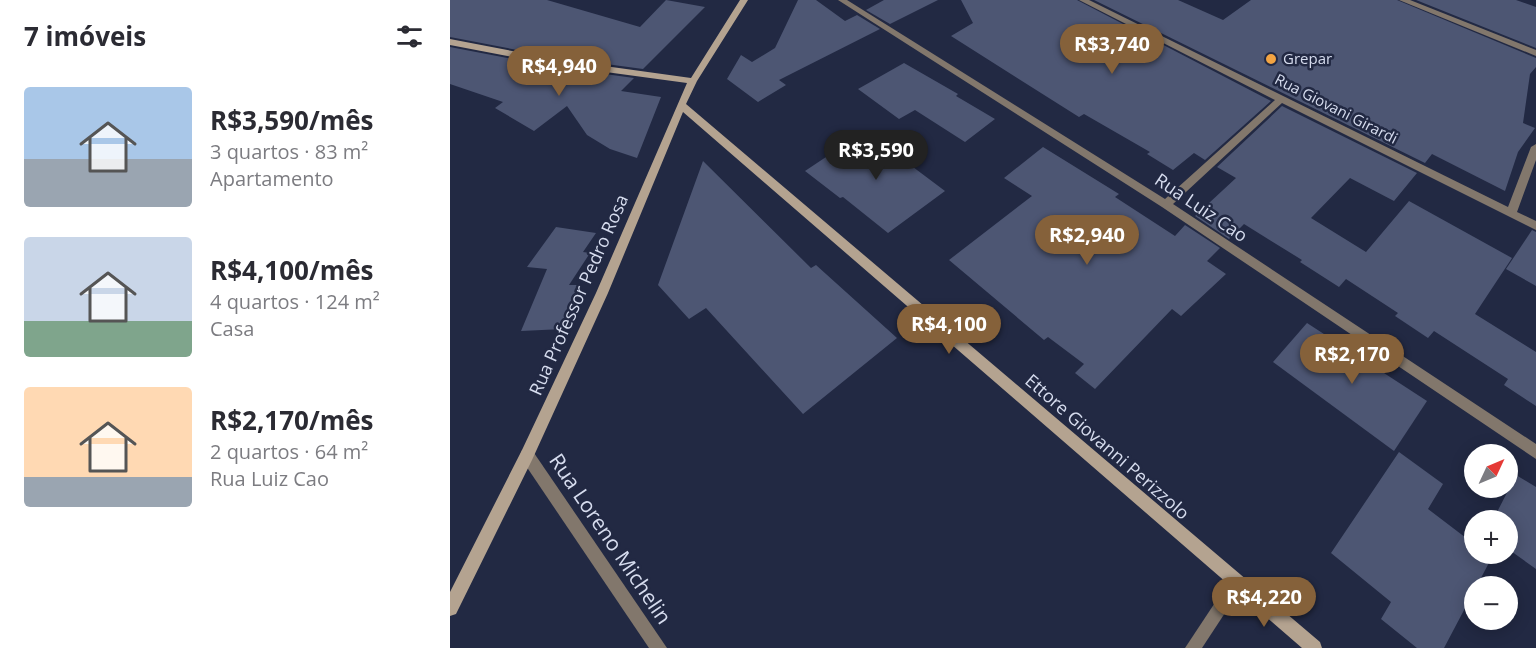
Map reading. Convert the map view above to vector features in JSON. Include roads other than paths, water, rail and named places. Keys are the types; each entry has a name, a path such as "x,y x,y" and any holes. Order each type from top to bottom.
{"street":[{"name":"Rua Professor Pedro Rosa","path":"450,608 527,454 602,292 681,105 693,81 744,0"},
{"name":"Rua Luiz Cao","path":"842,0 1166,204 1536,452"},
{"name":"Rua Giovani Girardi","path":"1083,0 1536,226"},
{"path":"1403,0 1536,53"},
{"path":"450,42 554,62 693,81"},
{"path":"1166,204 1282,98"},
{"name":"Ettore Giovanni Perizzolo","path":"681,105 1314,648"},
{"path":"1511,213 1536,147"},
{"name":"Rua Loreno Michelin","path":"527,454 659,648"},
{"path":"1193,648 1237,582"}],"place":[{"name":"Grepar","path":"1271,59"}]}
